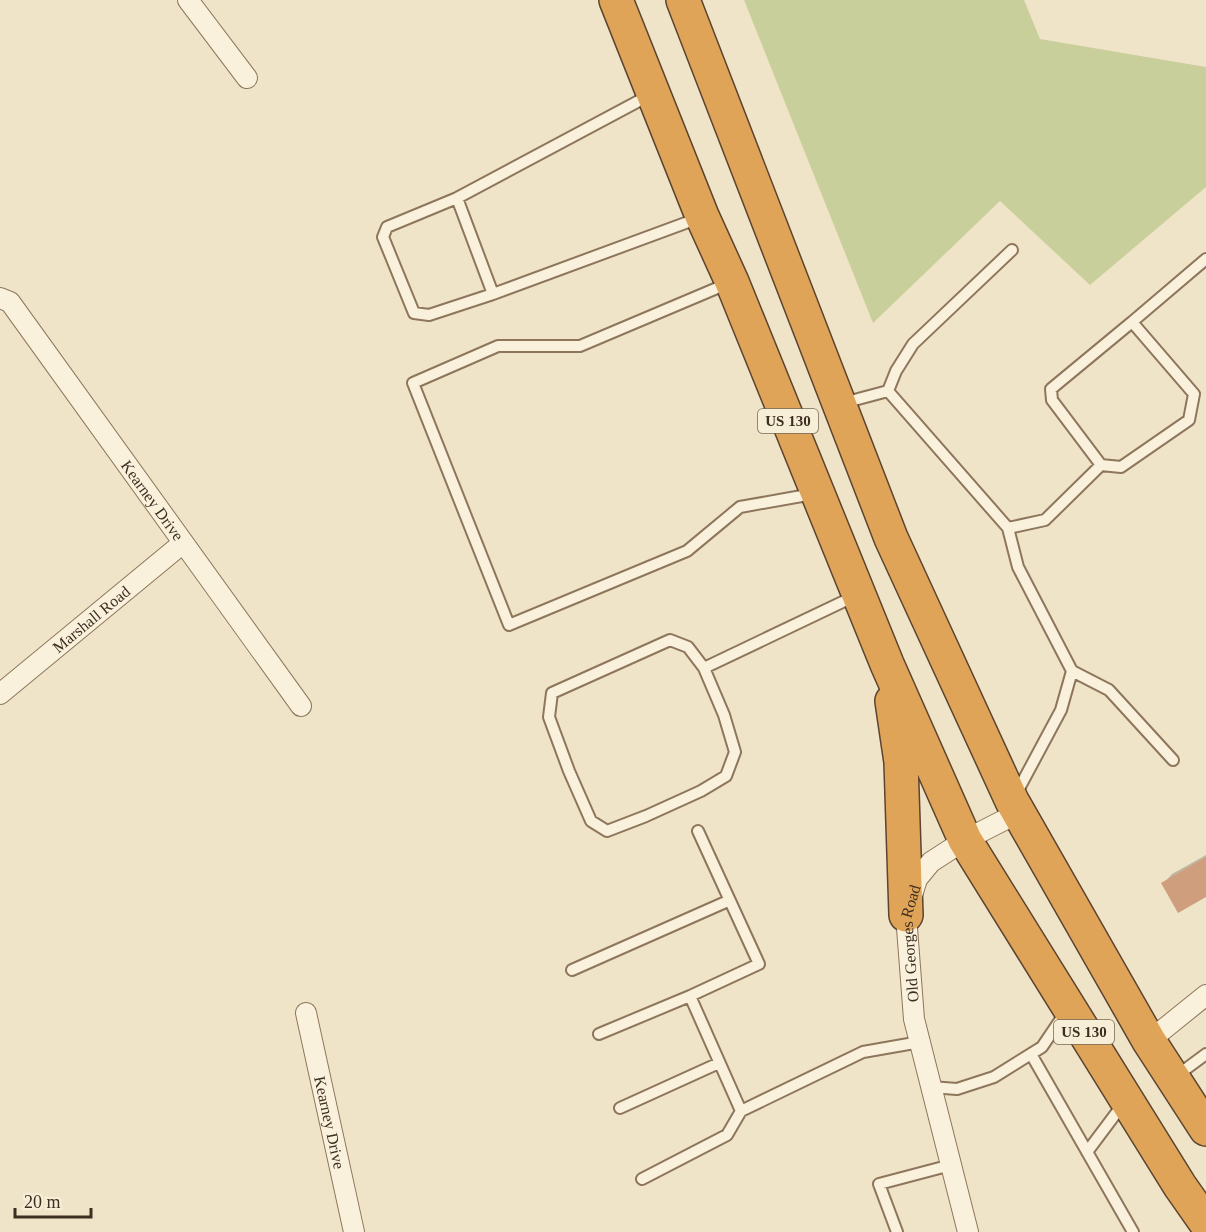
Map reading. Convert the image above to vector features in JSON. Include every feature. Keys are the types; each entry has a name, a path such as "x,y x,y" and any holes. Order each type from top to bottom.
{"highway":[{"name":"US 130","path":"616,0 702,216 732,282 887,664 965,840 1180,1186 1206,1223"},
{"name":"US 130","path":"683,0 891,538 1015,807 1149,1041 1206,1129"},
{"path":"887,664 901,762 906,915"}],"street":[{"path":"188,0 247,78"},
{"name":"Kearney Drive","path":"0,298 10,303 302,706"},
{"name":"Marshall Road","path":"0,694 183,543"},
{"name":"Old Georges Road","path":"968,1232 914,1019 906,915 917,879 931,862 1015,807"},
{"path":"1149,1041 1204,1001"},
{"name":"Kearney Drive","path":"306,1013 354,1232"}],"lane":[{"path":"653,93 457,198 387,227 383,237 414,313 429,315 493,294 702,216"},
{"path":"457,198 493,294"},
{"path":"888,391 896,371 913,344 1012,250"},
{"path":"1131,322 1194,394 1189,420 1121,467 1101,465 1052,400 1051,389 1206,259"},
{"path":"732,282 580,346 498,345 413,383 509,625 687,551 740,507 817,493"},
{"path":"840,404 888,391"},
{"path":"888,391 1008,528 1018,567 1072,671 1109,690 1173,760"},
{"path":"1008,528 1045,520 1101,465"},
{"path":"704,668 858,594"},
{"path":"670,640 687,646 704,668 724,715 735,752 726,776 701,791 607,831 591,821 549,717 552,693 670,640"},
{"path":"1015,807 1061,710 1072,671"},
{"path":"599,1034 759,964 728,901 698,831"},
{"path":"572,970 728,901"},
{"path":"690,996 741,1111"},
{"path":"931,1087 957,1089 994,1077 1042,1047 1069,1007"},
{"path":"642,1179 727,1135 741,1111 863,1052 920,1042"},
{"path":"1031,1054 1133,1232"},
{"path":"1173,1078 1206,1054"},
{"path":"620,1108 719,1063"},
{"path":"1087,1152 1127,1100"},
{"path":"897,1232 879,1184 951,1165"}],"green space":[{"path":"744,0 1024,0 1040,39 1206,67 1206,187 1090,285 1000,201 873,323"}],"building":[{"path":"1206,857 1206,897 1178,913 1161,883"}]}
